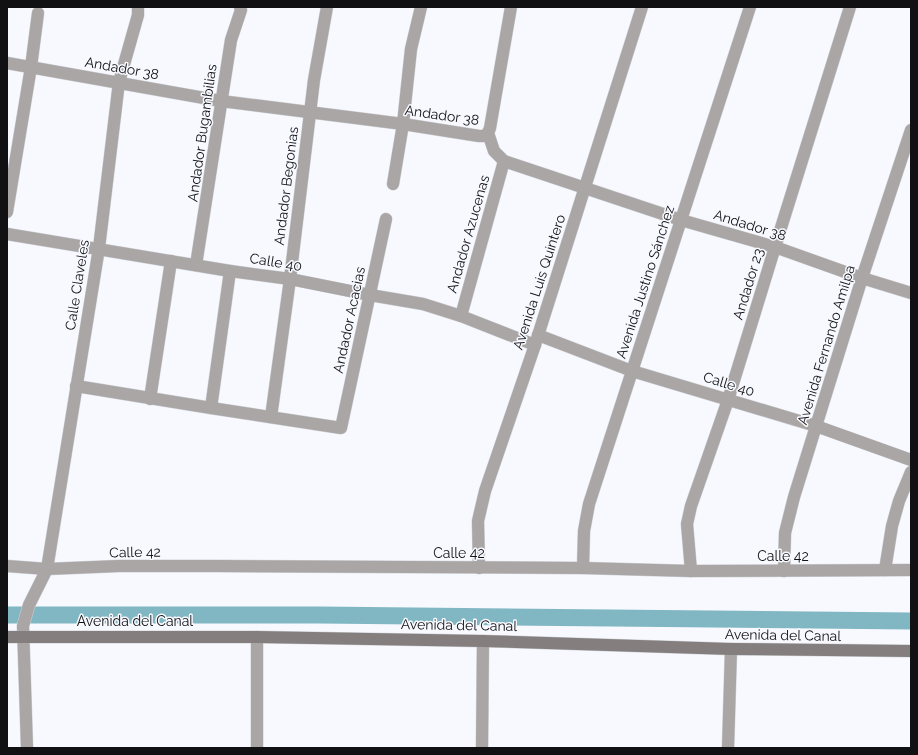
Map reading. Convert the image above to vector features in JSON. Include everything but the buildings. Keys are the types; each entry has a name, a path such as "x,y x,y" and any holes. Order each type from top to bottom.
{"street":[{"name":"Calle Claveles","path":"27,748 23,631 29,605 47,569 99,248 120,82 138,14 138,7"},
{"name":"Andador Bugambilias","path":"196,265 231,40 240,7"},
{"name":"Andador Begonias","path":"271,418 290,279 310,113 327,7"},
{"path":"393,184 403,124 412,49 421,7"},
{"path":"488,133 511,7"},
{"name":"Avenida Luis Quintero","path":"479,568 478,521 485,491 537,340 642,7"},
{"name":"Avenida Justino Sánchez","path":"583,568 584,531 589,504 750,7"},
{"name":"Andador 23","path":"691,571 687,524 691,506 728,400 850,7"},
{"path":"7,212 31,67 38,13"},
{"name":"Andador 38","path":"7,63 221,101 403,124 479,136 484,136 488,133 494,151 504,161 681,220 775,247 862,278 911,293"},
{"name":"Avenida Fernando Amilpa","path":"784,571 785,533 816,426 862,278 911,130"},
{"name":"Andador Azucenas","path":"461,316 504,161"},
{"name":"Andador Acacias","path":"271,418 341,428 386,219"},
{"name":"Calle 40","path":"7,234 99,248 230,271 290,279 423,304 632,371 816,426 911,460"},
{"path":"150,398 171,261"},
{"path":"211,408 230,271"},
{"path":"76,386 271,418"},
{"path":"885,570 892,526 899,501 911,472"},
{"name":"Calle 42","path":"7,566 47,569 119,566 217,566 583,568 691,571 911,570"},
{"name":"Avenida del Canal","path":"7,636 23,631 256,637 483,640 731,649 911,652"},
{"path":"256,637 257,748"},
{"path":"482,748 483,640"},
{"path":"728,748 731,649"}],"waterway":[{"path":"7,615 319,615 911,621"}]}
